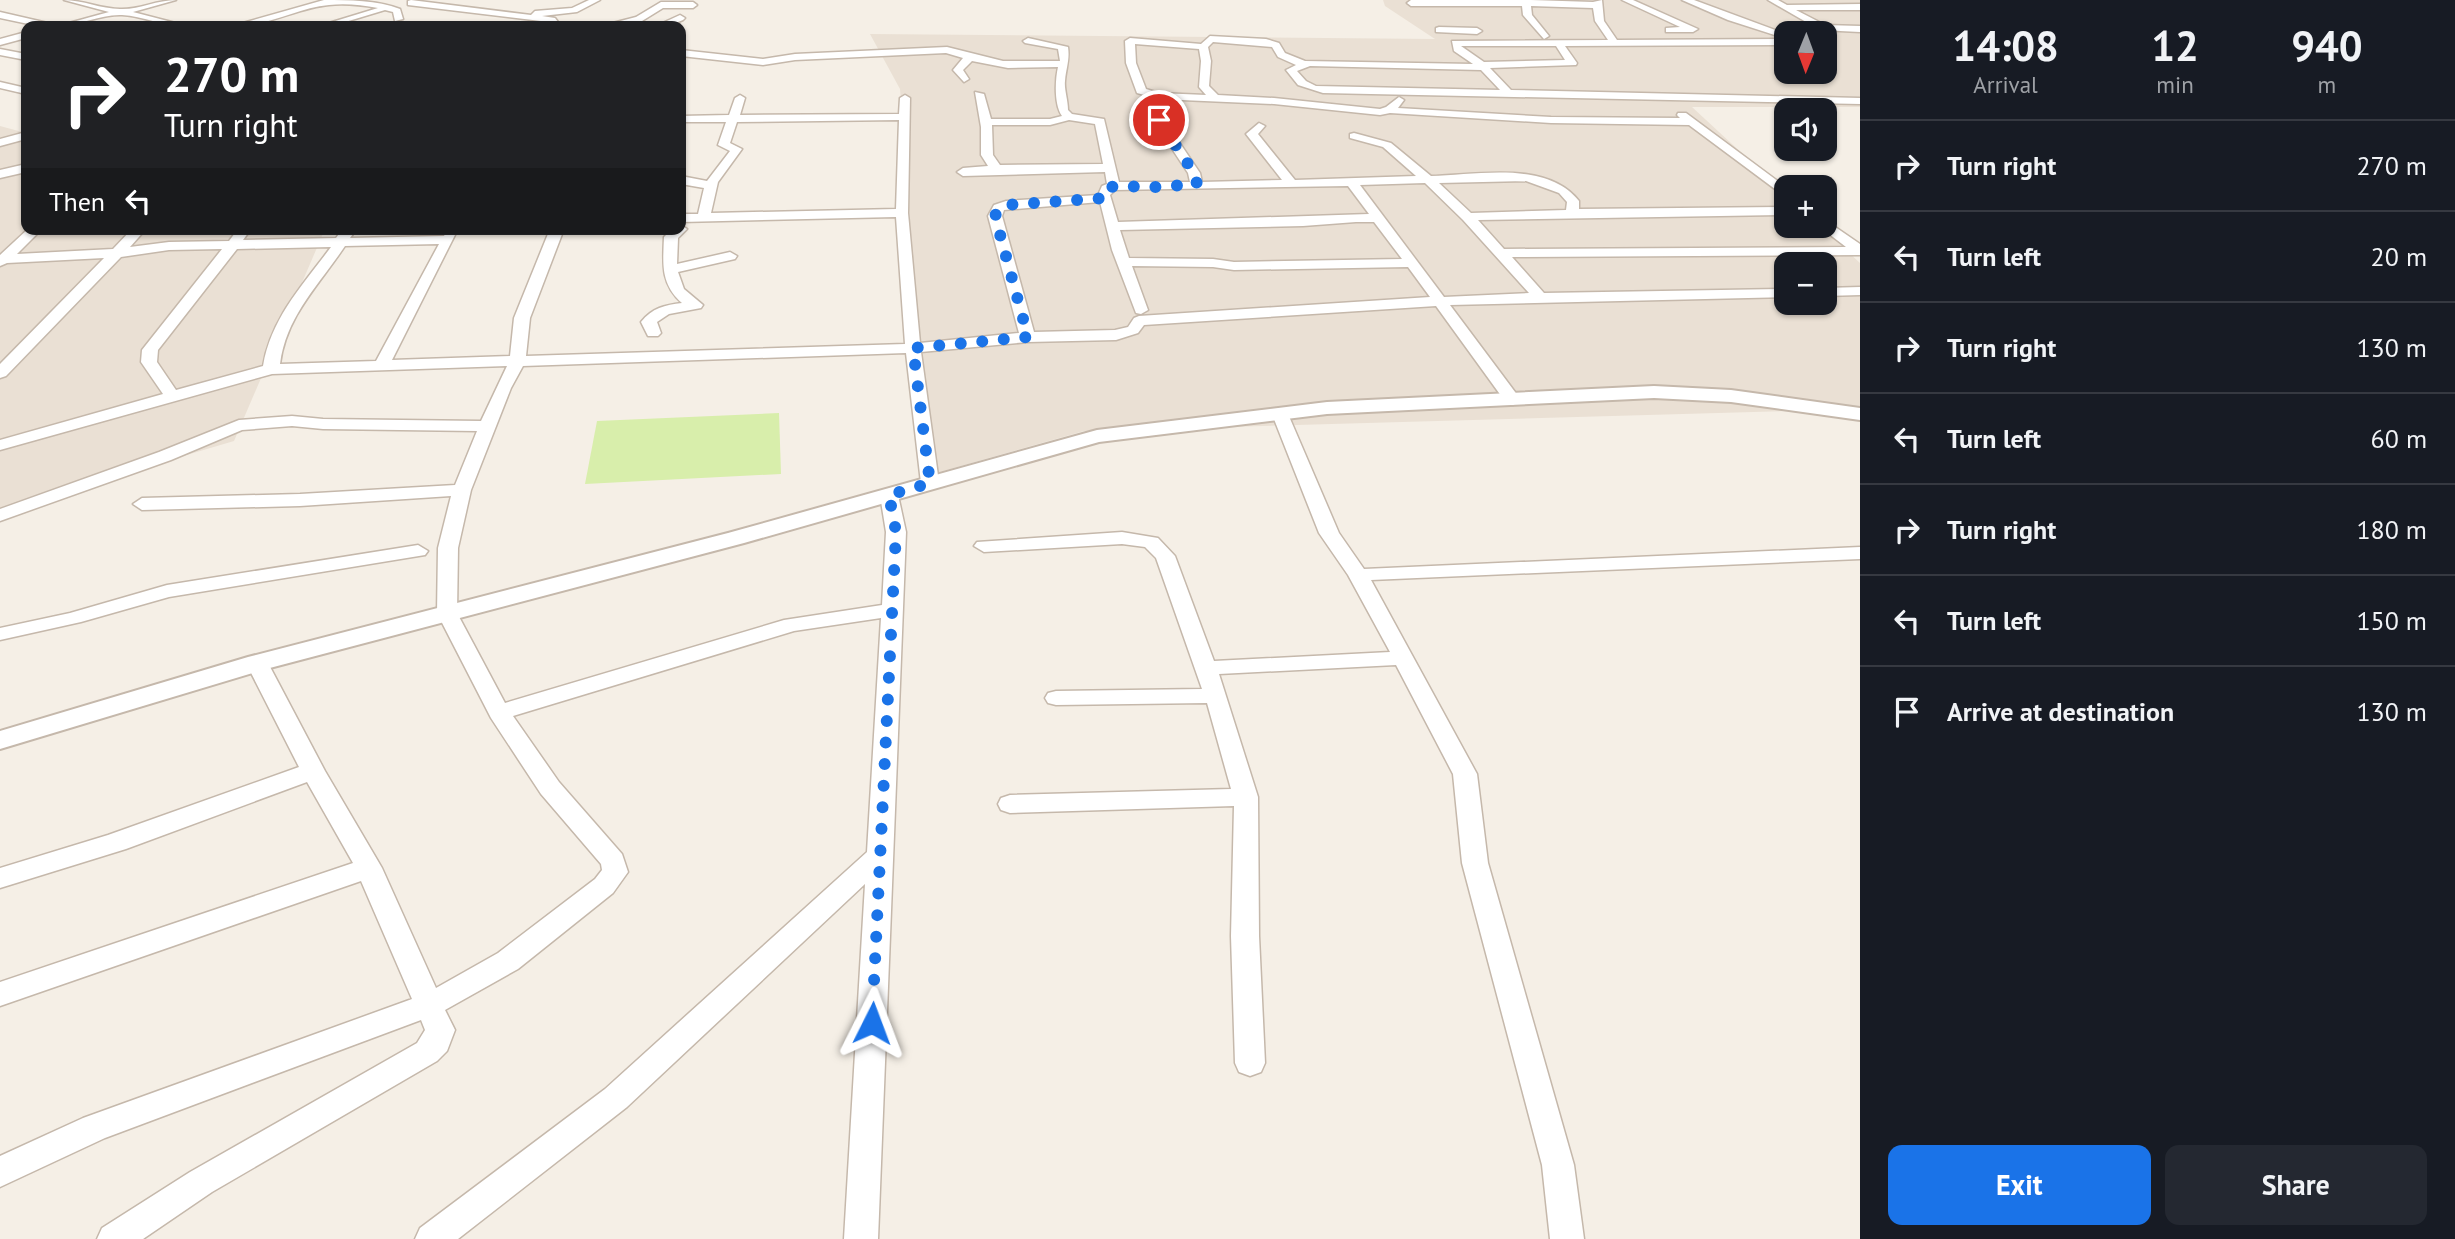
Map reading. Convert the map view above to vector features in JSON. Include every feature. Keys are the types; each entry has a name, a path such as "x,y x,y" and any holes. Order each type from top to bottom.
{"street":[{"path":"68,0 159,21"},
{"path":"85,21 173,0"},
{"path":"516,16 574,9 596,0"},
{"path":"1626,0 1693,29 1738,42"},
{"path":"1772,0 1824,28 1860,29"},
{"path":"256,21 332,1 355,1 391,8 397,11 400,21"},
{"path":"342,21 416,1 444,8 471,9 553,21"},
{"path":"1526,2 1529,17 1541,34 1526,32"},
{"path":"1685,2 1774,34"},
{"path":"1411,3 1597,3 1596,16 1610,33"},
{"path":"633,21 661,5 693,5"},
{"path":"1637,6 1664,5"},
{"path":"1785,7 1860,7"},
{"path":"419,18 444,8"},
{"path":"0,15 27,21"},
{"path":"1799,15 1860,15"},
{"path":"360,16 389,21"},
{"path":"1516,17 1529,17"},
{"path":"673,21 680,18"},
{"path":"1657,30 1693,29"},
{"path":"1440,30 1489,31"},
{"path":"0,43 21,37"},
{"path":"1203,47 1210,39 1266,42 1276,45 1281,55 1303,64 1483,66 1573,62 1558,42"},
{"path":"1508,93 1483,66 1457,50 1455,43 1738,42 1774,39"},
{"path":"1028,41 1063,47 1064,65 1059,84 1063,93 1063,110 1069,117"},
{"path":"1203,47 1130,41 1131,62 1141,91 1159,96 1274,101 1380,112 1390,110 1551,120 1691,122"},
{"path":"1203,47 1206,61 1204,87 1215,98"},
{"path":"686,54 763,62 795,57 947,50 999,64 1042,62 1064,65"},
{"path":"0,52 21,56"},
{"path":"964,79 958,71 970,57"},
{"path":"1303,64 1291,70 1298,83 1308,88 1860,101"},
{"path":"0,85 21,90"},
{"path":"1390,110 1401,95 1410,92"},
{"path":"979,94 985,123 987,155 996,169"},
{"path":"1662,97 1774,184"},
{"path":"704,217 710,185 718,172 734,157 736,149 724,145 740,98"},
{"path":"905,98 902,117 902,213 913,348 930,483"},
{"path":"686,118 902,117"},
{"path":"985,123 1002,120 1050,122 1069,117 1100,121 1114,186"},
{"path":"1159,120 1194,173 1197,184"},
{"path":"1259,126 1252,134 1267,150 1280,172 1292,183"},
{"path":"0,127 21,133"},
{"path":"0,143 21,136"},
{"path":"1353,136 1379,141 1428,180 1468,217 1540,298"},
{"path":"963,172 996,169 1111,168"},
{"path":"0,175 21,169"},
{"path":"0,175 15,183"},
{"path":"1142,310 1112,226 1105,198 1106,190 1114,186 1515,177 1539,179 1563,190 1573,201 1572,212"},
{"path":"686,181 710,185"},
{"path":"1351,181 1513,400 1749,414 1860,427"},
{"path":"1028,337 995,216 999,208 1006,205 1105,198"},
{"path":"1468,217 1572,212 1680,214 1774,211"},
{"path":"686,218 902,213"},
{"path":"1112,226 1197,221 1325,222 1353,217 1378,218"},
{"path":"1837,233 1860,251"},
{"path":"1,260 29,235"},
{"path":"0,373 134,235"},
{"path":"172,396 149,362 150,350 239,235"},
{"path":"1,260 117,253 169,246 398,235"},
{"path":"382,365 449,235"},
{"path":"0,1172 94,1128 429,1005 508,961 604,886 615,872 613,861 551,788 499,713 447,613 448,548 462,490 487,426 518,360 522,318 555,235"},
{"path":"653,333 649,322 653,315 666,309 696,305 678,290 670,279 673,235"},
{"path":"271,369 272,353 282,323 306,286 345,236"},
{"path":"1500,253 1860,251"},
{"path":"669,270 730,256"},
{"path":"1124,262 1213,263 1234,266 1293,262 1330,265 1412,262"},
{"path":"1837,292 1860,291"},
{"path":"0,446 271,369 913,348 1028,337 1116,335 1133,330 1139,321 1301,308 1540,298 1774,293"},
{"path":"0,740 257,663 736,538 1097,436 1327,408 1654,393 1731,396 1860,414"},
{"path":"1731,396 1749,414"},
{"path":"1280,414 1329,533 1358,575 1465,774 1475,863 1558,1166 1567,1239"},
{"path":"0,515 165,456 239,425 292,421 323,425 424,423 487,426"},
{"path":"142,504 326,499 462,490"},
{"path":"861,1239 896,532 889,495"},
{"path":"984,546 1122,538 1151,542 1160,548 1168,563 1216,696 1246,797 1245,936 1250,1063"},
{"path":"0,634 74,618 167,591 418,551"},
{"path":"1358,575 1860,553"},
{"path":"499,713 791,625 892,610"},
{"path":"1206,668 1403,658"},
{"path":"114,1239 201,1182 427,1052 437,1042 440,1030 369,868 313,771 257,663"},
{"path":"1056,698 1216,696"},
{"path":"0,878 117,842 313,771"},
{"path":"1010,804 1246,797"},
{"path":"432,1239 616,1098 878,857"},
{"path":"0,994 369,868"}],"shaded area":[{"path":"1383,0 1860,0 1860,107 1837,107 1837,98 1774,98 1774,107 1692,107 1774,183 1774,238 1833,238 1860,263 1860,409 1084,431 929,475 900,89 870,34 1435,39 1385,6"},
{"path":"0,126 21,132 21,235 322,235 234,441 78,487 0,515"}],"green space":[{"path":"779,413 781,474 585,484 597,421"}],"route":[{"path":"872,1023 878,857 889,700 896,532 889,495 930,483 913,348 1028,337 995,216 999,208 1006,205 1105,198 1106,190 1114,186 1197,184 1194,173 1159,120"}]}
